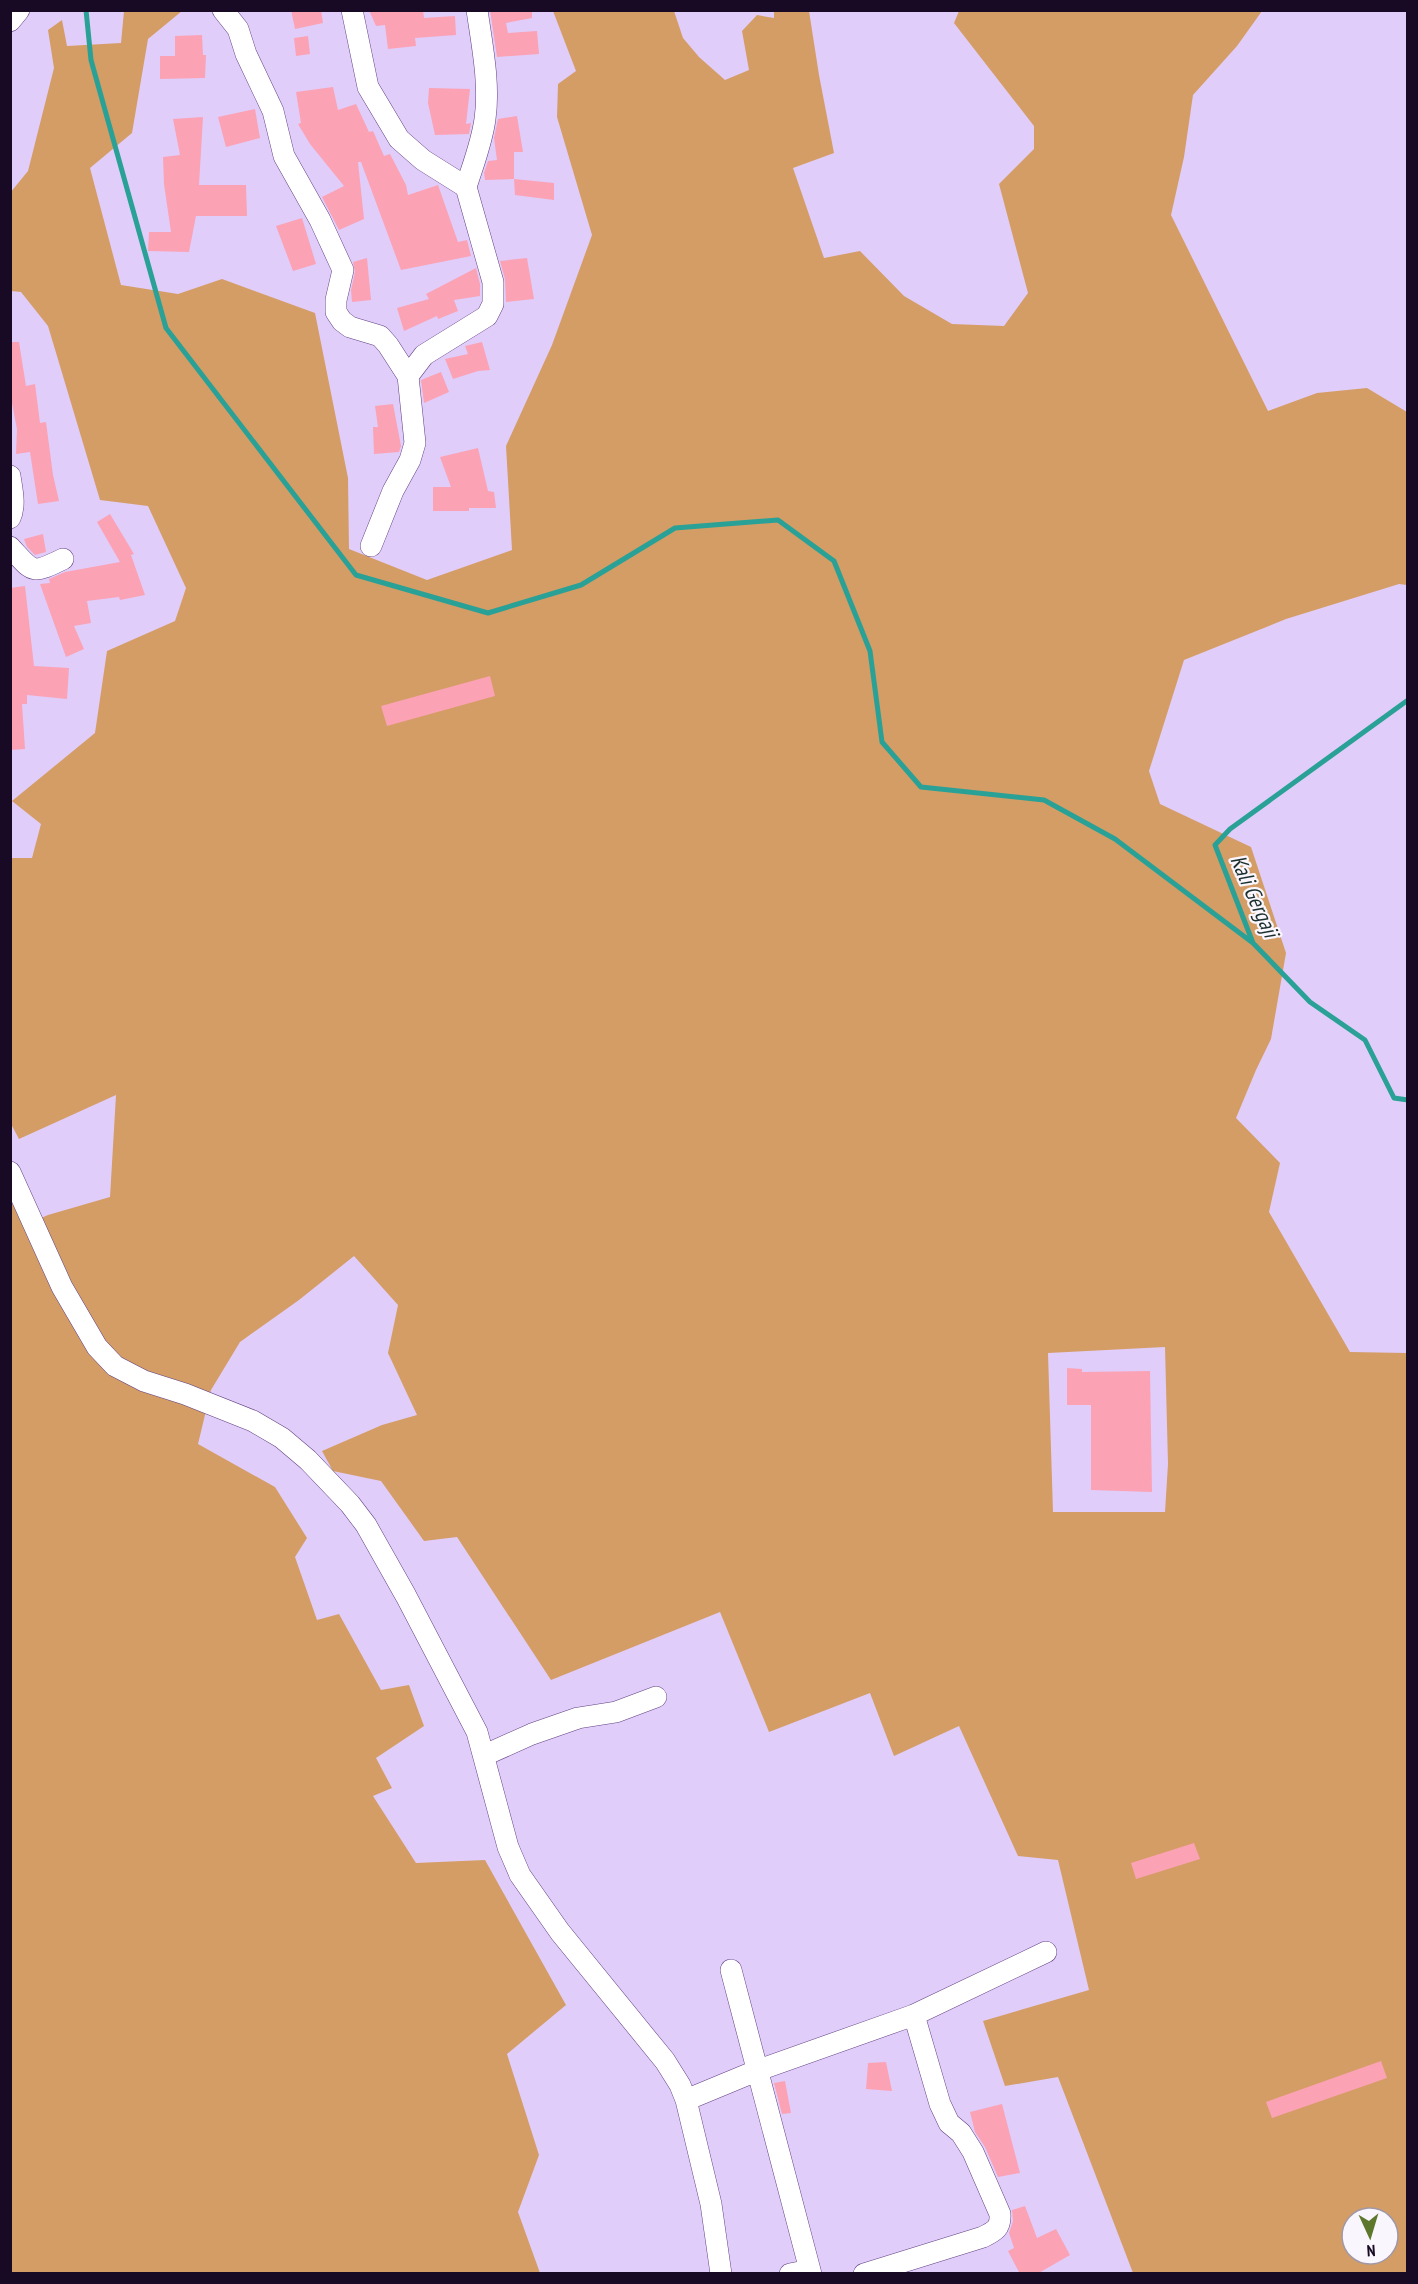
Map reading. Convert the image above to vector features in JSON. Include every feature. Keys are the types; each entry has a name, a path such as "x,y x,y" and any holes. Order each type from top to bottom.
{"street":[{"path":"10,21 19,10"},
{"path":"223,10 238,29 246,54 273,111 284,156 320,220 343,270 336,300 336,312 342,321 351,327 380,336 408,376 415,443 410,460 393,491 371,546"},
{"path":"352,10 368,87 399,139 423,160 466,187"},
{"path":"408,376 424,356 487,316 493,304 493,282 466,187 485,116 484,70 477,10"},
{"path":"10,476 14,499 10,518"},
{"path":"10,547 29,568 35,570 41,570 63,560"},
{"path":"10,1172 62,1287 97,1347 115,1366 144,1381 253,1421 282,1438 308,1460 350,1504 366,1525 477,1732 508,1847 520,1875 560,1932 665,2061 680,2085 686,2100 711,2204 721,2274"},
{"path":"485,1755 532,1734 578,1718 616,1712 656,1697"},
{"path":"686,2100 756,2071 914,2014 1046,1952"},
{"path":"731,1970 750,2037 804,2272"},
{"path":"864,2274 983,2237 998,2229 1001,2223 1000,2214 973,2152 961,2133 949,2123 940,2104 914,2014"}],"shaded area":[{"path":"124,11 182,11 148,39 132,133 90,168 121,285 178,294 222,279 315,313 348,478 349,549 427,580 512,550 506,446 552,345 592,235 557,117 558,84 576,71 553,11 674,11 683,38 699,57 725,80 749,70 742,31 757,15 774,18 774,11 809,11 834,153 793,168 824,258 860,251 904,296 952,324 1004,326 1028,293 999,184 1034,149 1034,126 954,23 959,11 1262,11 1237,46 1193,95 1184,157 1171,215 1268,411 1317,393 1367,388 1407,412 1407,585 1399,584 1286,619 1184,660 1149,771 1160,804 1251,847 1286,953 1271,1039 1236,1118 1280,1163 1269,1212 1350,1352 1407,1353 1407,2273 1133,2273 1058,2077 1005,2086 983,2021 1089,1990 1058,1860 1018,1856 959,1726 894,1756 870,1693 769,1732 720,1612 551,1680 457,1537 424,1541 381,1481 333,1471 322,1451 382,1425 417,1415 388,1353 398,1305 354,1256 299,1300 240,1342 211,1390 198,1444 275,1487 307,1538 295,1557 317,1620 339,1614 381,1690 409,1685 424,1726 376,1758 392,1788 373,1796 416,1863 485,1860 566,2005 507,2054 539,2155 518,2212 540,2273 11,2273 11,1204 16,1202 27,1224 48,1215 110,1197 116,1095 19,1139 11,1124 11,858 32,858 41,824 12,801 95,733 107,651 175,621 186,588 148,506 100,500 48,326 21,292 11,291 10,193 28,171 54,68 48,30 62,20 67,46 121,43","holes":["1165,1347 1168,1464 1165,1512 1053,1512 1048,1353"]}],"building":[{"path":"291,10 321,10 323,23 295,29"},
{"path":"369,10 423,10 424,18 455,16 456,35 415,38 416,46 388,49 385,25 376,26"},
{"path":"490,10 532,10 532,18 506,23 508,33 537,31 539,54 497,57"},
{"path":"202,35 203,55 206,55 205,78 160,79 160,56 175,56 175,36"},
{"path":"308,36 310,54 296,56 294,38"},
{"path":"333,87 338,110 356,104 369,132 373,131 384,156 390,154 406,185 408,195 438,185 458,242 467,240 471,256 401,270 361,162 358,162 364,219 339,230 322,197 344,186 310,144 298,124 301,123 296,92"},
{"path":"429,88 470,89 466,124 471,123 469,134 435,135 428,103"},
{"path":"255,109 260,138 226,147 218,117"},
{"path":"517,116 523,152 514,152 514,179 485,180 484,173 488,161 497,160 494,138 498,119"},
{"path":"203,117 199,185 246,185 247,216 196,216 189,252 148,251 149,232 171,232 164,184 163,157 180,155 173,119"},
{"path":"514,179 554,183 554,200 515,195"},
{"path":"302,218 316,264 293,271 276,226"},
{"path":"367,258 371,300 352,302 351,290 355,272 353,262"},
{"path":"527,258 534,299 506,302 505,279 500,261"},
{"path":"476,268 480,296 454,300 458,311 438,319 437,316 404,331 397,308 429,299 426,294"},
{"path":"10,342 19,342 26,386 35,384 40,423 46,422 59,501 38,504 30,452 16,454 17,429 10,393"},
{"path":"482,342 490,370 478,371 453,379 445,359 468,354 465,346"},
{"path":"441,372 449,392 424,403 421,380"},
{"path":"393,404 401,446 399,452 374,454 373,427 378,427 375,406"},
{"path":"478,448 488,491 494,492 496,508 433,511 433,487 451,487 440,457"},
{"path":"110,514 134,554 131,555 145,595 120,600 119,597 87,601 91,623 74,626 84,649 66,657 40,584 50,583 49,579 65,572 120,562 97,522"},
{"path":"43,534 46,552 35,555 27,547 24,539"},
{"path":"25,586 34,666 69,668 67,699 27,695 27,704 22,704 25,749 10,750 10,588"},
{"path":"490,676 495,696 387,726 381,706"},
{"path":"1067,1368 1082,1369 1082,1372 1150,1371 1152,1492 1091,1490 1091,1405 1067,1405"},
{"path":"1194,1843 1200,1859 1136,1879 1131,1863"},
{"path":"1381,2061 1387,2078 1272,2118 1266,2102"},
{"path":"886,2062 892,2091 866,2089 868,2063"},
{"path":"785,2081 791,2113 782,2114 774,2083"},
{"path":"1002,2104 1020,2173 998,2177 985,2147 975,2132 970,2112"},
{"path":"1025,2206 1037,2238 1056,2229 1070,2255 1037,2274 1020,2274 1008,2251 1014,2248 1009,2233 1013,2221 1012,2210"}],"waterway":[{"path":"86,10 91,60 166,328 356,575 488,613 581,585 675,528 778,520 834,561 870,651 882,742 921,787 1044,800 1115,839 1253,943"},
{"name":"Kali Gergaji","path":"1408,700 1230,829 1215,845 1253,943 1310,1002 1365,1040 1394,1098 1408,1100"}]}
